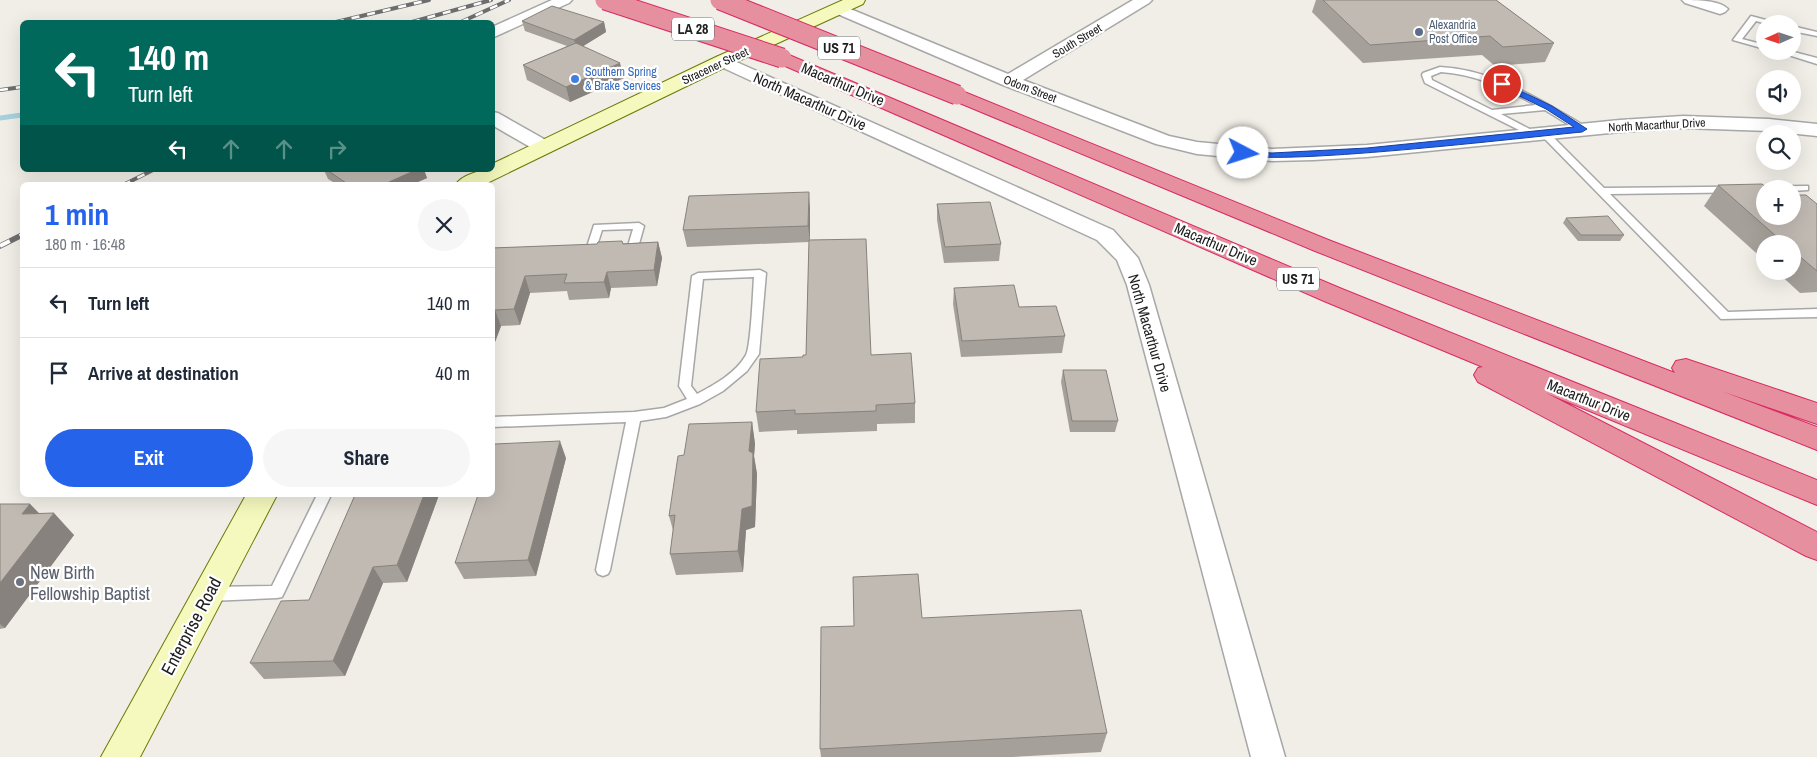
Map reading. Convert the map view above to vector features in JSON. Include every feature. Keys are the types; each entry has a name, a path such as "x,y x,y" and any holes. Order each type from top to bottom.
{"highway":[{"name":"LA 28","path":"604,0 782,58"},
{"name":"Macarthur Drive","path":"645,0 1333,295 1817,493"},
{"name":"Macarthur Drive","path":"720,0 957,95 1322,246 1817,438"},
{"path":"762,0 883,55 957,95"},
{"path":"1322,246 1817,414"},
{"path":"1333,295 1817,547"}],"street":[{"path":"495,32 564,0"},
{"name":"Stracener Street","path":"495,171 723,61 857,0"},
{"name":"South Street","path":"1009,81 1144,0"},
{"path":"1690,0 1720,8"},
{"name":"Odom Street","path":"838,9 1009,81 1163,140 1198,148 1228,152"},
{"name":"North Macarthur Drive","path":"723,61 1105,235 1127,258 1138,285 1268,757"},
{"path":"495,119 544,147"},
{"name":"North Macarthur Drive","path":"1228,152 1272,156 1322,153 1582,129 1682,122 1769,125 1817,130"},
{"name":"Stracener Street","path":"472,182 493,172"},
{"name":"Enterprise Road","path":"120,757 261,497"}],"lane":[{"path":"1756,19 1754,18 1737,40 1756,45"},
{"path":"1801,30 1817,34"},
{"path":"1801,57 1817,62"},
{"path":"1582,129 1549,107 1516,90 1473,74 1439,69 1426,75 1428,81 1436,86 1539,133 1603,191 1725,316 1817,314"},
{"path":"1493,112 1549,107"},
{"path":"1603,191 1804,188"},
{"path":"495,422 634,416 666,412 695,401 719,388 743,368 753,354 760,273 698,276 684,386 695,401"},
{"path":"603,570 634,416"},
{"path":"208,594 277,592 323,497"}],"building":[{"path":"1323,0 1496,0 1554,43 1503,47 1490,36 1370,45"},
{"path":"552,6 604,22 574,40 522,21"},
{"path":"576,43 620,63 566,87 523,65"},
{"path":"330,172 412,172 389,182 345,182"},
{"path":"1756,184 1756,218 1718,185"},
{"path":"809,192 808,226 683,230 689,196"},
{"path":"1801,195 1806,195 1817,204 1817,271 1801,258 1801,235 1775,235 1763,225 1801,225"},
{"path":"990,202 1001,244 945,247 937,204"},
{"path":"1608,216 1624,235 1581,235 1566,218"},
{"path":"866,239 871,355 911,353 915,403 876,405 876,411 795,414 795,410 756,412 760,359 803,357 803,355 806,355 809,240"},
{"path":"622,241 623,244 658,242 654,270 607,272 604,282 564,283 567,274 525,276 514,309 495,310 495,248 597,244 598,242"},
{"path":"1014,285 1019,307 1056,306 1065,336 962,341 954,288"},
{"path":"1063,370 1106,370 1118,421 1072,421"},
{"path":"752,422 749,451 753,453 752,506 742,509 738,551 670,554 675,515 669,516 678,456 684,455 689,424"},
{"path":"560,441 528,560 455,563 477,497 495,497 495,444"},
{"path":"354,497 423,497 397,565 373,567 333,661 250,663 281,601 309,600"},
{"path":"0,504 30,504 22,514 54,513 0,583"},
{"path":"918,574 922,618 1081,610 1107,733 820,749 821,627 854,626 853,577"}],"waterway":[{"path":"0,118 20,115"}],"railway":[{"path":"344,20 429,0"},
{"path":"419,20 491,0"},
{"path":"465,20 509,0"},
{"path":"0,90 20,87"},
{"path":"129,182 149,172"},
{"path":"0,246 20,236"}],"place":[{"name":"Alexandria Post Office","path":"1419,32"},
{"name":"Southern Spring & Brake Services","path":"575,79"},
{"name":"New Birth Fellowship Baptist","path":"20,582"}],"route":[{"path":"1243,153 1272,156 1313,154 1582,129 1549,107 1502,84"}]}
